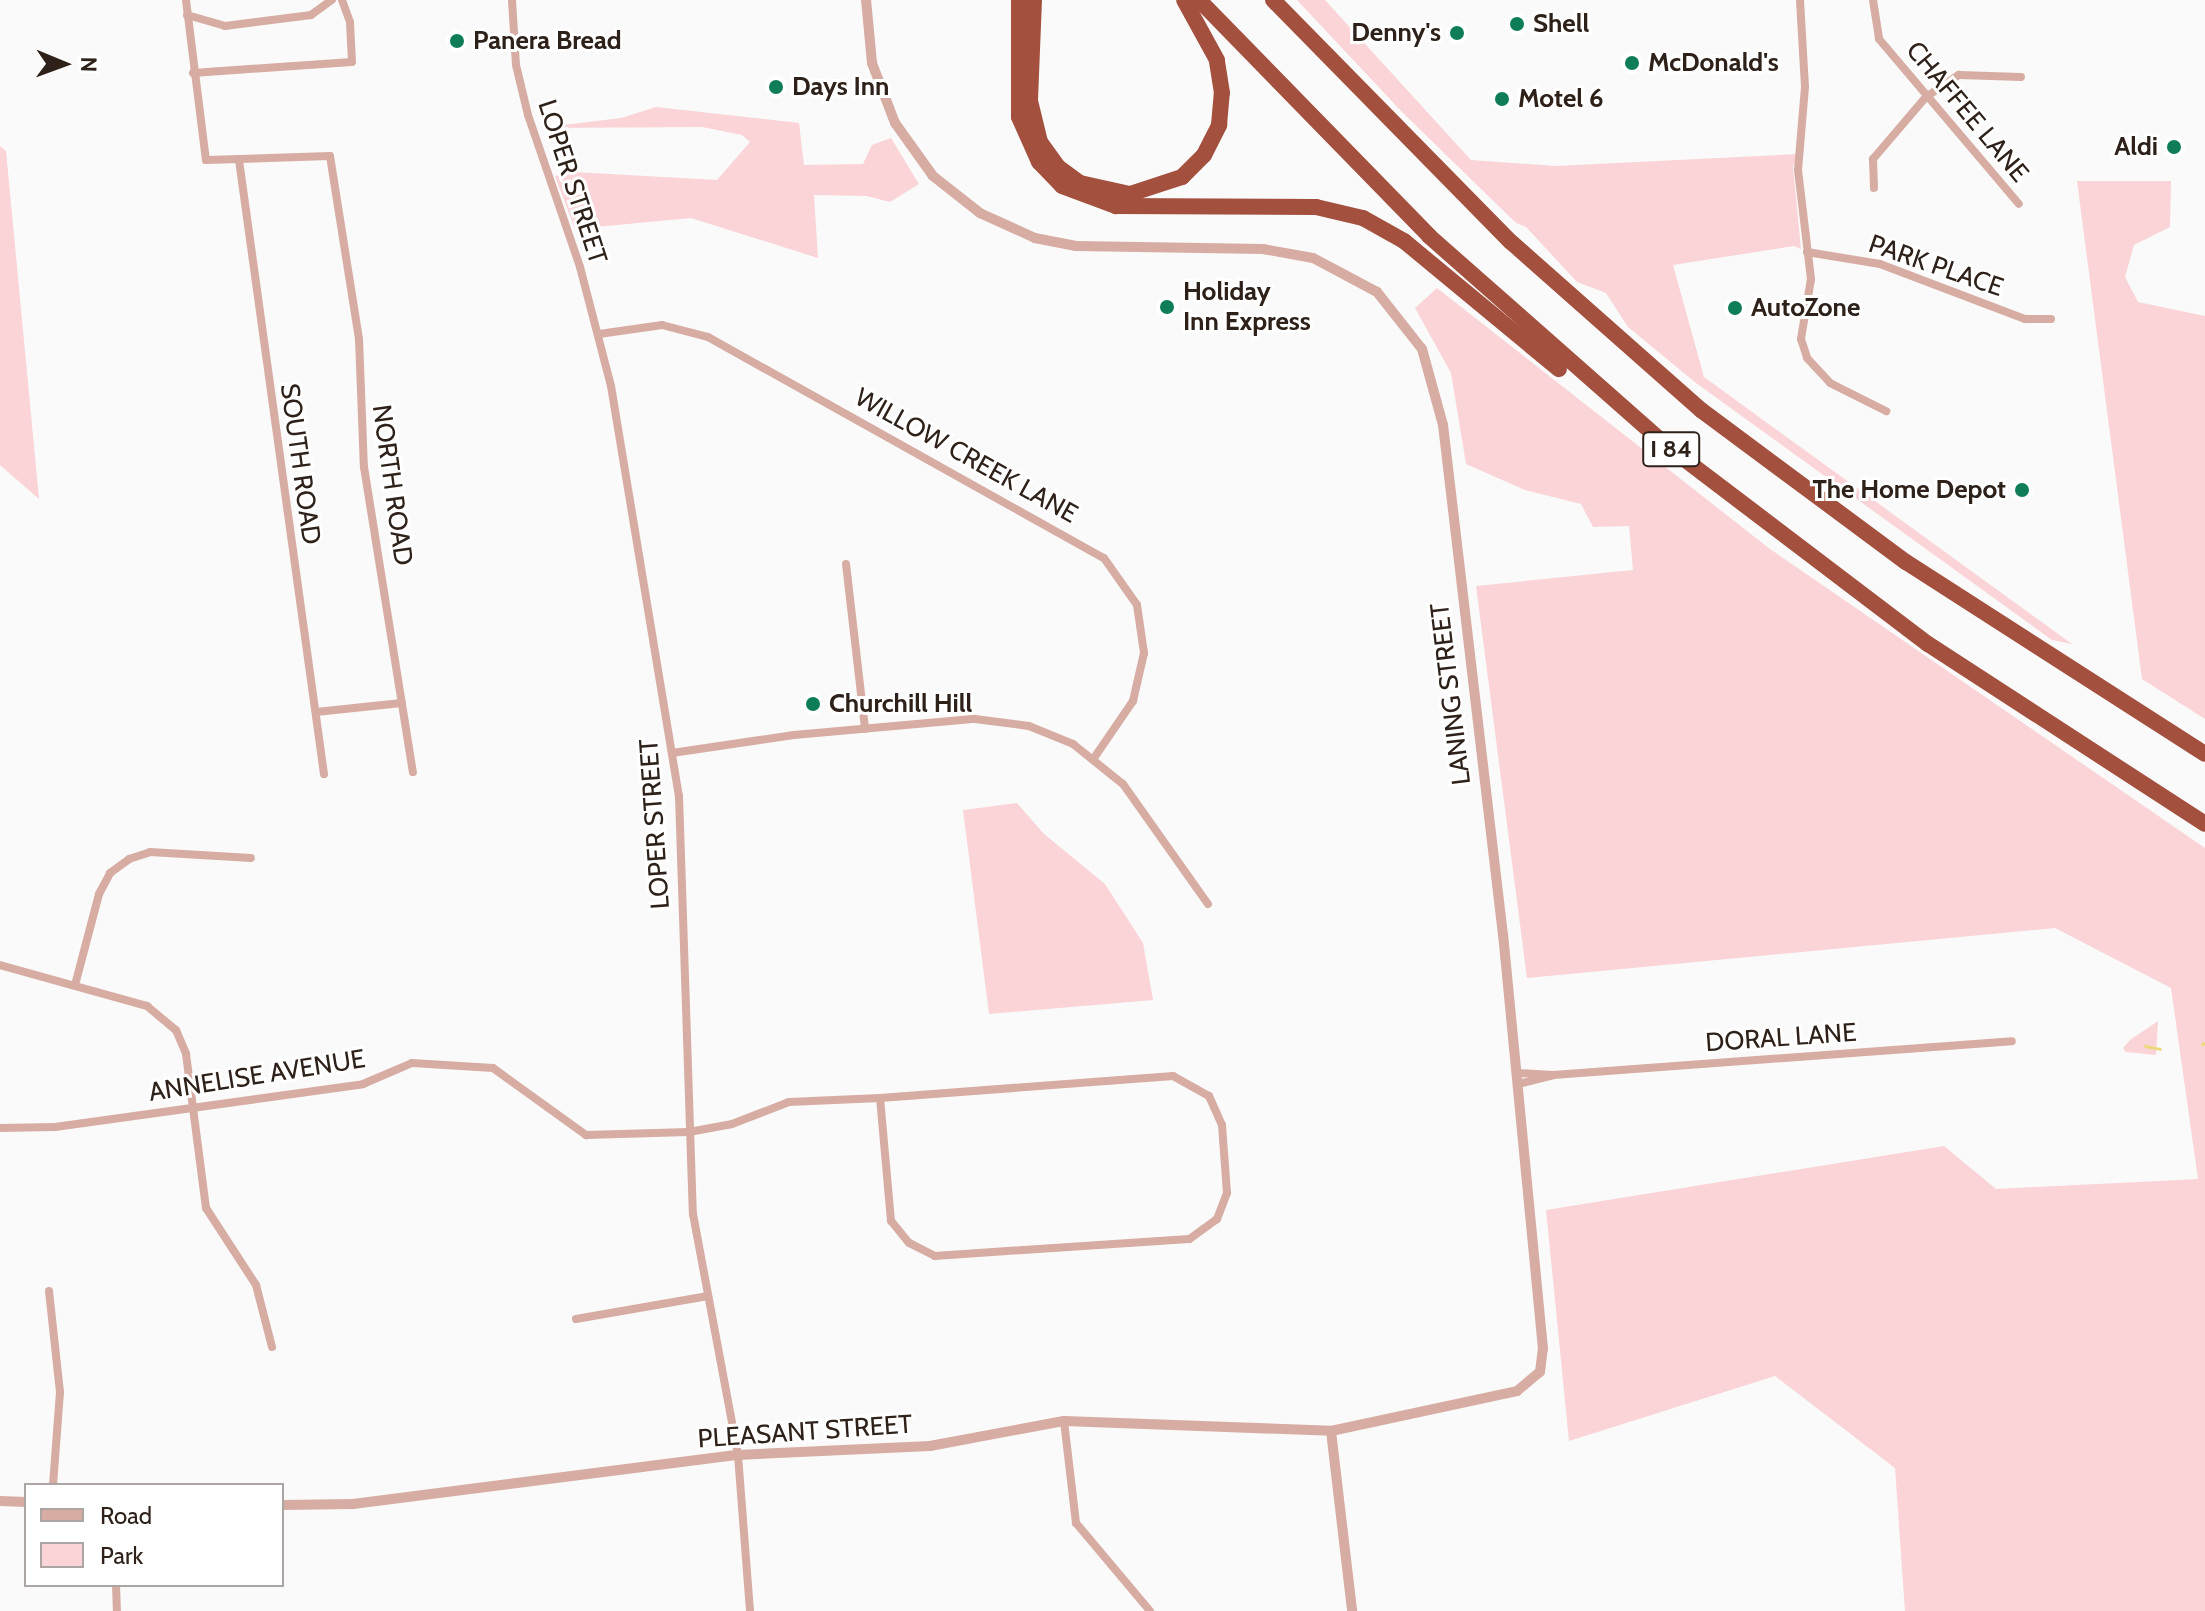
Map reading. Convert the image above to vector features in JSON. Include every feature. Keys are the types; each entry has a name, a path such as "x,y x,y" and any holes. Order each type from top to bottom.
{"highway":[{"path":"1019,0 1019,117 1039,162 1062,186 1088,200 1116,206 1316,207 1378,225 1623,422 1772,529"},
{"path":"1034,0 1030,101 1040,142 1058,167 1080,183 1130,194 1182,177 1204,155 1219,125 1222,93 1217,60 1184,0"},
{"name":"I 84","path":"1199,0 1382,190 1523,323 1772,529 1981,680 2205,824"},
{"name":"I 84","path":"1273,0 1511,242 1701,410 1906,562 2205,754"}],"street":[{"path":"186,0 206,160 239,160"},
{"path":"187,15 225,26 311,15 332,0"},
{"path":"193,73 352,62 350,22 342,0"},
{"name":"LOPER STREET","path":"512,0 516,65 528,115 599,334 633,500 679,796 693,1214 738,1455 750,1611"},
{"name":"LANING STREET","path":"866,0 872,63 895,123 933,176 980,213 1035,238 1076,246 1263,249 1313,258 1345,271 1377,292 1417,340 1436,384 1517,1078 1543,1349 1536,1380 1481,1400 1331,1431"},
{"path":"1800,0 1805,87 1798,170 1811,279 1801,339 1807,358 1830,383 1886,411"},
{"name":"CHAFFEE LANE","path":"1873,0 1879,39 1926,97 1974,146 2019,204"},
{"path":"1874,188 1873,159 1926,97 1959,75 2021,77"},
{"name":"NORTH ROAD","path":"239,160 330,156 359,339 364,467 413,772"},
{"name":"SOUTH ROAD","path":"239,160 324,774"},
{"name":"PARK PLACE","path":"1807,252 1880,264 2025,319 2051,319"},
{"name":"WILLOW CREEK LANE","path":"599,334 656,325 708,337 1104,558 1137,605 1144,653 1135,697 1094,758"},
{"path":"846,564 865,729"},
{"path":"316,712 402,703"},
{"path":"672,753 865,729 999,721 1047,732 1094,758 1136,799 1208,904"},
{"path":"75,985 99,894 110,873 129,859 150,852 251,858"},
{"path":"0,965 147,1006 164,1017 186,1054 206,1208 256,1285 272,1347"},
{"name":"DORAL LANE","path":"1517,1078 2012,1041"},
{"name":"ANNELISE AVENUE","path":"0,1128 55,1127 363,1084 412,1063 493,1068 586,1135 689,1132 732,1124 789,1102 1173,1076 1209,1096 1222,1125 1227,1193 1217,1219 1189,1239 935,1256 909,1243 891,1221 880,1098"},
{"path":"49,1291 60,1392 53,1483"},
{"path":"576,1319 708,1296"},
{"path":"1064,1421 1076,1523 1150,1611"},
{"name":"PLEASANT STREET","path":"284,1505 353,1504 738,1455 930,1446 1064,1421 1331,1431"},
{"path":"1331,1431 1352,1611"},
{"path":"0,1501 24,1502"},
{"path":"116,1587 117,1611"}],"green space":[{"path":"1297,0 1325,0 1471,160 1556,166 1798,154 1793,167 1801,249 1794,246 1673,265 1704,377 2072,644 2052,640 1696,383 1628,327 1606,293 1577,282 1526,227 1516,223 1401,111"},
{"path":"656,107 799,123 804,165 863,164 872,145 891,138 919,184 890,202 867,196 814,195 818,258 691,218 575,229 555,176 574,172 717,180 750,142 742,135 702,127 539,128 621,118"},
{"path":"0,146 6,151 39,499 0,465"},
{"path":"2077,181 2171,181 2170,227 2134,245 2125,277 2138,302 2205,316 2205,719 2142,679"},
{"path":"1437,288 1770,549 2205,848 2205,1611 1905,1611 1895,1468 1775,1376 1569,1441 1546,1210 1944,1146 1996,1189 2198,1179 2171,988 2055,928 1527,978 1476,586 1633,570 1629,526 1593,527 1581,504 1525,490 1466,464 1451,373 1415,308"},
{"path":"1017,803 1044,834 1105,884 1143,943 1153,1000 989,1014 963,810"},
{"path":"2158,1021 2156,1055 2126,1052 2123,1048 2130,1040"}],"waterway":[{"path":"2145,1046 2160,1049"}],"place":[{"name":"Shell","path":"1517,24"},
{"name":"Denny's","path":"1457,33"},
{"name":"Panera Bread","path":"457,41"},
{"name":"McDonald's","path":"1632,63"},
{"name":"Days Inn","path":"776,87"},
{"name":"Motel 6","path":"1502,99"},
{"name":"Aldi","path":"2174,147"},
{"name":"Holiday Inn Express","path":"1167,307"},
{"name":"AutoZone","path":"1735,308"},
{"name":"The Home Depot","path":"2022,490"},
{"name":"Churchill Hill","path":"813,704"}]}
